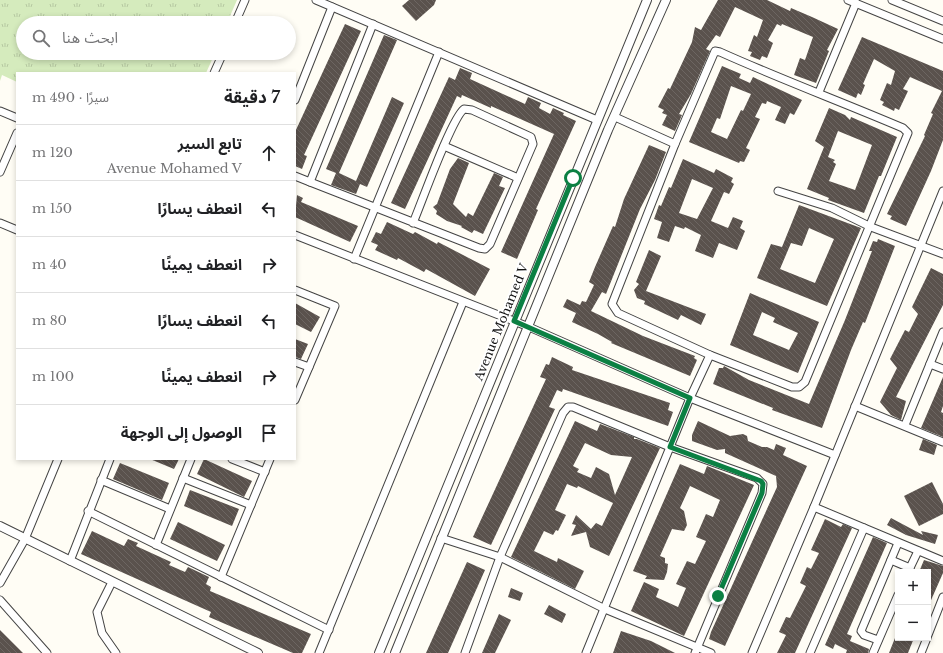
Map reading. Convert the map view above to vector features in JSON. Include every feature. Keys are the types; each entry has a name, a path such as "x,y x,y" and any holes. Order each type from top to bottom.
{"street":[{"path":"238,16 245,0"},
{"path":"316,0 597,120"},
{"name":"Avenue Mohamed V","path":"378,653 647,0"},
{"path":"395,653 615,117 666,0"},
{"path":"848,0 943,39"},
{"path":"892,0 943,21"},
{"path":"819,92 856,4"},
{"path":"296,97 332,7"},
{"path":"310,182 373,24"},
{"path":"354,259 439,52"},
{"path":"714,52 720,52 775,76 819,92 908,131 908,136 870,227 803,385 800,387 792,387 710,355 618,313 612,304 675,144 714,52"},
{"path":"214,72 220,60"},
{"path":"296,176 479,248 485,249 490,244 533,144 531,137 472,110 464,109 461,111 444,146 414,222"},
{"path":"0,111 16,118"},
{"path":"615,117 675,144"},
{"path":"0,172 16,135"},
{"path":"444,146 518,178"},
{"path":"778,191 832,208 870,227 943,254"},
{"path":"752,653 814,507 943,191"},
{"path":"0,223 16,230"},
{"path":"296,235 529,327 690,398 835,455"},
{"path":"296,290 335,306 296,398"},
{"path":"319,653 463,302"},
{"path":"905,425 943,332"},
{"path":"586,653 690,398 710,355"},
{"path":"296,362 309,367"},
{"path":"930,364 943,369"},
{"path":"855,406 905,425 943,442"},
{"path":"465,653 500,558 563,414 568,407 578,408 670,447 757,478 763,484 762,493 696,650"},
{"path":"0,583 25,538 58,460"},
{"path":"70,561 88,511 110,460"},
{"path":"156,545 191,460"},
{"path":"235,460 265,472"},
{"path":"221,577 270,460"},
{"path":"183,478 251,505"},
{"path":"101,480 170,508"},
{"path":"814,507 943,561"},
{"path":"88,511 329,630"},
{"path":"0,526 258,653"},
{"path":"810,653 864,528"},
{"path":"441,538 500,558 605,609 696,650 711,653"},
{"path":"878,640 864,635 861,630 898,543"},
{"path":"909,569 918,551"},
{"path":"891,560 907,569"},
{"path":"112,582 98,612 102,633 116,653"},
{"path":"931,629 943,597"},
{"path":"0,600 47,653"},
{"path":"874,653 878,640 895,602"},
{"path":"921,653 926,641"}],"green space":[{"path":"0,0 237,0 230,16 16,16 16,60 212,60 206,72 16,72 16,82 2,75 0,81"}],"building":[{"path":"409,0 436,0 434,5 416,21 402,6"},
{"path":"718,0 767,0 790,11 791,8 838,29 827,50 829,51 816,83 794,75 800,58 805,60 813,37 782,24 781,26 777,24 768,40 773,43 767,58 762,56 760,60 750,56 752,52 748,51 754,35 757,37 763,20 735,7 720,37 716,35 706,49 710,51 691,94 679,114 682,115 675,131 662,125 667,115 662,113 664,110 658,107 668,88 670,89 692,42 695,27 701,30"},
{"path":"345,24 361,31 304,155 307,156 302,169 296,166 296,130"},
{"path":"384,35 397,40 339,173 356,181 392,97 404,103 367,187 360,184 356,194 331,185 336,173 326,169"},
{"path":"862,37 943,71 943,140 931,171 906,226 890,219 892,216 887,214 925,136 924,135 933,114 931,113 942,91 910,77 903,89 908,91 899,110 895,108 894,111 882,105 884,102 880,100 887,83 891,85 895,71 874,59 863,84 865,85 861,95 858,93 856,98 838,90"},
{"path":"722,66 741,74 739,78 750,83 753,77 802,100 794,115 790,113 785,124 775,120 781,107 767,101 766,104 762,103 755,117 760,119 746,148 750,150 744,162 740,161 739,163 689,142","holes":["731,86 751,94 743,111 741,110 727,139 711,132 717,118 720,119"]},
{"path":"460,68 472,73 470,79 525,104 528,97 541,103 539,108 550,114 553,108 576,121 536,209 538,210 517,259 501,252 554,134 491,106 491,108 462,95 461,98 457,96 405,209 391,203 449,77 455,80"},
{"path":"829,108 845,115 850,120 851,117 897,137 864,213 828,200 829,198 807,189 824,147 815,141","holes":["838,131 872,145 855,190 829,181 836,164 833,162 835,160 828,157"]},
{"path":"649,145 666,152 655,180 640,209 606,294 602,292 591,311 643,336 695,356 694,358 697,360 690,376 611,343 612,342 598,334 572,322 576,313 563,307 567,299 580,305 582,301 586,302 594,285 589,282 595,267 613,226 615,227 624,199"},
{"path":"458,158 469,163 453,204 466,217 468,213 473,216 494,173 503,177 499,186 505,188 483,234 474,230 472,233 461,227 462,226 447,221 436,214 437,211 433,207 437,204 450,169"},
{"path":"683,159 714,173 716,169 733,178 731,182 734,184 729,194 724,192 711,221 728,228 733,217 743,221 740,228 745,231 737,250 719,243 713,258 695,251 701,235 685,227 684,229 675,226 669,242 657,238 662,222 654,219 659,205 661,206 669,187 671,188","holes":["692,179 713,188 697,219 679,213"]},
{"path":"297,195 303,198 301,202 358,226 350,242 296,217"},
{"path":"799,205 861,228 827,306 757,278 771,244 782,247","holes":["809,228 834,239 815,283 780,269 791,243 802,246"]},
{"path":"387,222 413,234 415,232 437,244 438,242 490,269 475,296 426,269 424,272 398,258 397,260 375,250 378,245 371,242 376,232 381,234"},
{"path":"878,239 895,246 865,323 863,322 851,350 822,428 772,410 773,408 713,384 719,368 723,368 724,366 749,380 809,404 845,320 872,251 869,251 873,241 877,242"},
{"path":"649,250 661,256 646,291 706,314 701,325 681,315 678,320 644,304 645,301 637,298 634,290 639,284 636,282"},
{"path":"931,268 943,274 943,305 896,397 906,401 901,420 891,415 880,402 897,368 890,359 905,330 909,332 918,314 912,307"},
{"path":"750,293 819,322 798,373 730,345","holes":["762,312 775,318 773,322 798,333 789,350 753,335"]},
{"path":"296,304 320,317 311,332 296,324"},
{"path":"296,339 308,344 301,359 296,357"},
{"path":"552,357 573,367 572,370 670,403 668,410 673,412 668,426 563,389 562,392 557,390 549,407 555,409 491,545 473,537 546,379 540,377 546,364 549,365"},
{"path":"943,377 943,406 941,412 943,413 943,437 921,428"},
{"path":"575,421 597,431 600,424 634,437 634,439 660,448 609,556 590,547 586,532 571,536 576,525 572,524 576,515 591,529 596,523 602,526 613,503 578,486 577,488 567,484 555,510 566,515 558,531 556,530 553,535 544,531 534,551 557,562 558,558 584,571 575,589 511,557","holes":["585,443 611,455 632,457 615,495 609,474 596,467 591,478 577,472 579,469 573,466"]},
{"path":"698,421 730,436 743,434 747,436 748,441 762,447 767,447 774,450 776,444 786,448 783,455 807,466 725,646 709,639 711,632 777,487 776,476 725,453 725,449 717,450 692,441 692,435"},
{"path":"923,439 937,445 934,455 919,450"},
{"path":"152,460 178,460 174,469"},
{"path":"204,460 206,460 252,481 244,497 197,474"},
{"path":"120,463 169,483 162,500 113,479"},
{"path":"680,464 704,474 707,466 754,485 684,636 631,611 644,582 659,589 656,597 678,607 686,588 676,584 687,561 695,564 706,541 696,537 706,514 713,517 720,500 690,486 680,508 684,511 687,525 684,531 672,529 660,556 665,558 665,563 668,564 664,580 645,579 647,576 633,571"},
{"path":"932,482 943,504 943,514 919,526 904,496"},
{"path":"190,490 239,509 232,526 184,506"},
{"path":"891,518 923,535 921,531 938,535 935,544 906,535 887,525"},
{"path":"825,519 841,527 843,524 852,528 795,653 777,653 786,635 779,632 786,617 790,618 806,586 800,583 807,567 811,569 819,553 811,550"},
{"path":"178,522 225,545 217,561 170,539"},
{"path":"92,531 124,546 128,539 138,543 136,546 171,562 169,565 185,572 188,567 209,577 206,584 211,587 210,591 311,634 302,653 293,653 209,617 211,612 81,554"},
{"path":"873,537 887,543 847,634 852,636 850,641 869,649 868,653 846,653 847,650 835,644 833,649 825,645"},
{"path":"924,560 943,566 943,573 931,600 931,569 920,569"},
{"path":"467,562 485,570 448,653 426,653"},
{"path":"511,588 523,593 520,601 508,597"},
{"path":"549,605 566,614 562,623 544,614"},
{"path":"499,614 511,620 495,653 482,653"},
{"path":"0,630 23,653 0,653"},
{"path":"621,631 651,641 675,653 613,653"},
{"path":"895,638 895,641 913,641 908,653 889,653"}],"route":[{"path":"573,178 514,321 690,398 670,447 757,478 761,481 763,484 762,493 718,596"}]}
